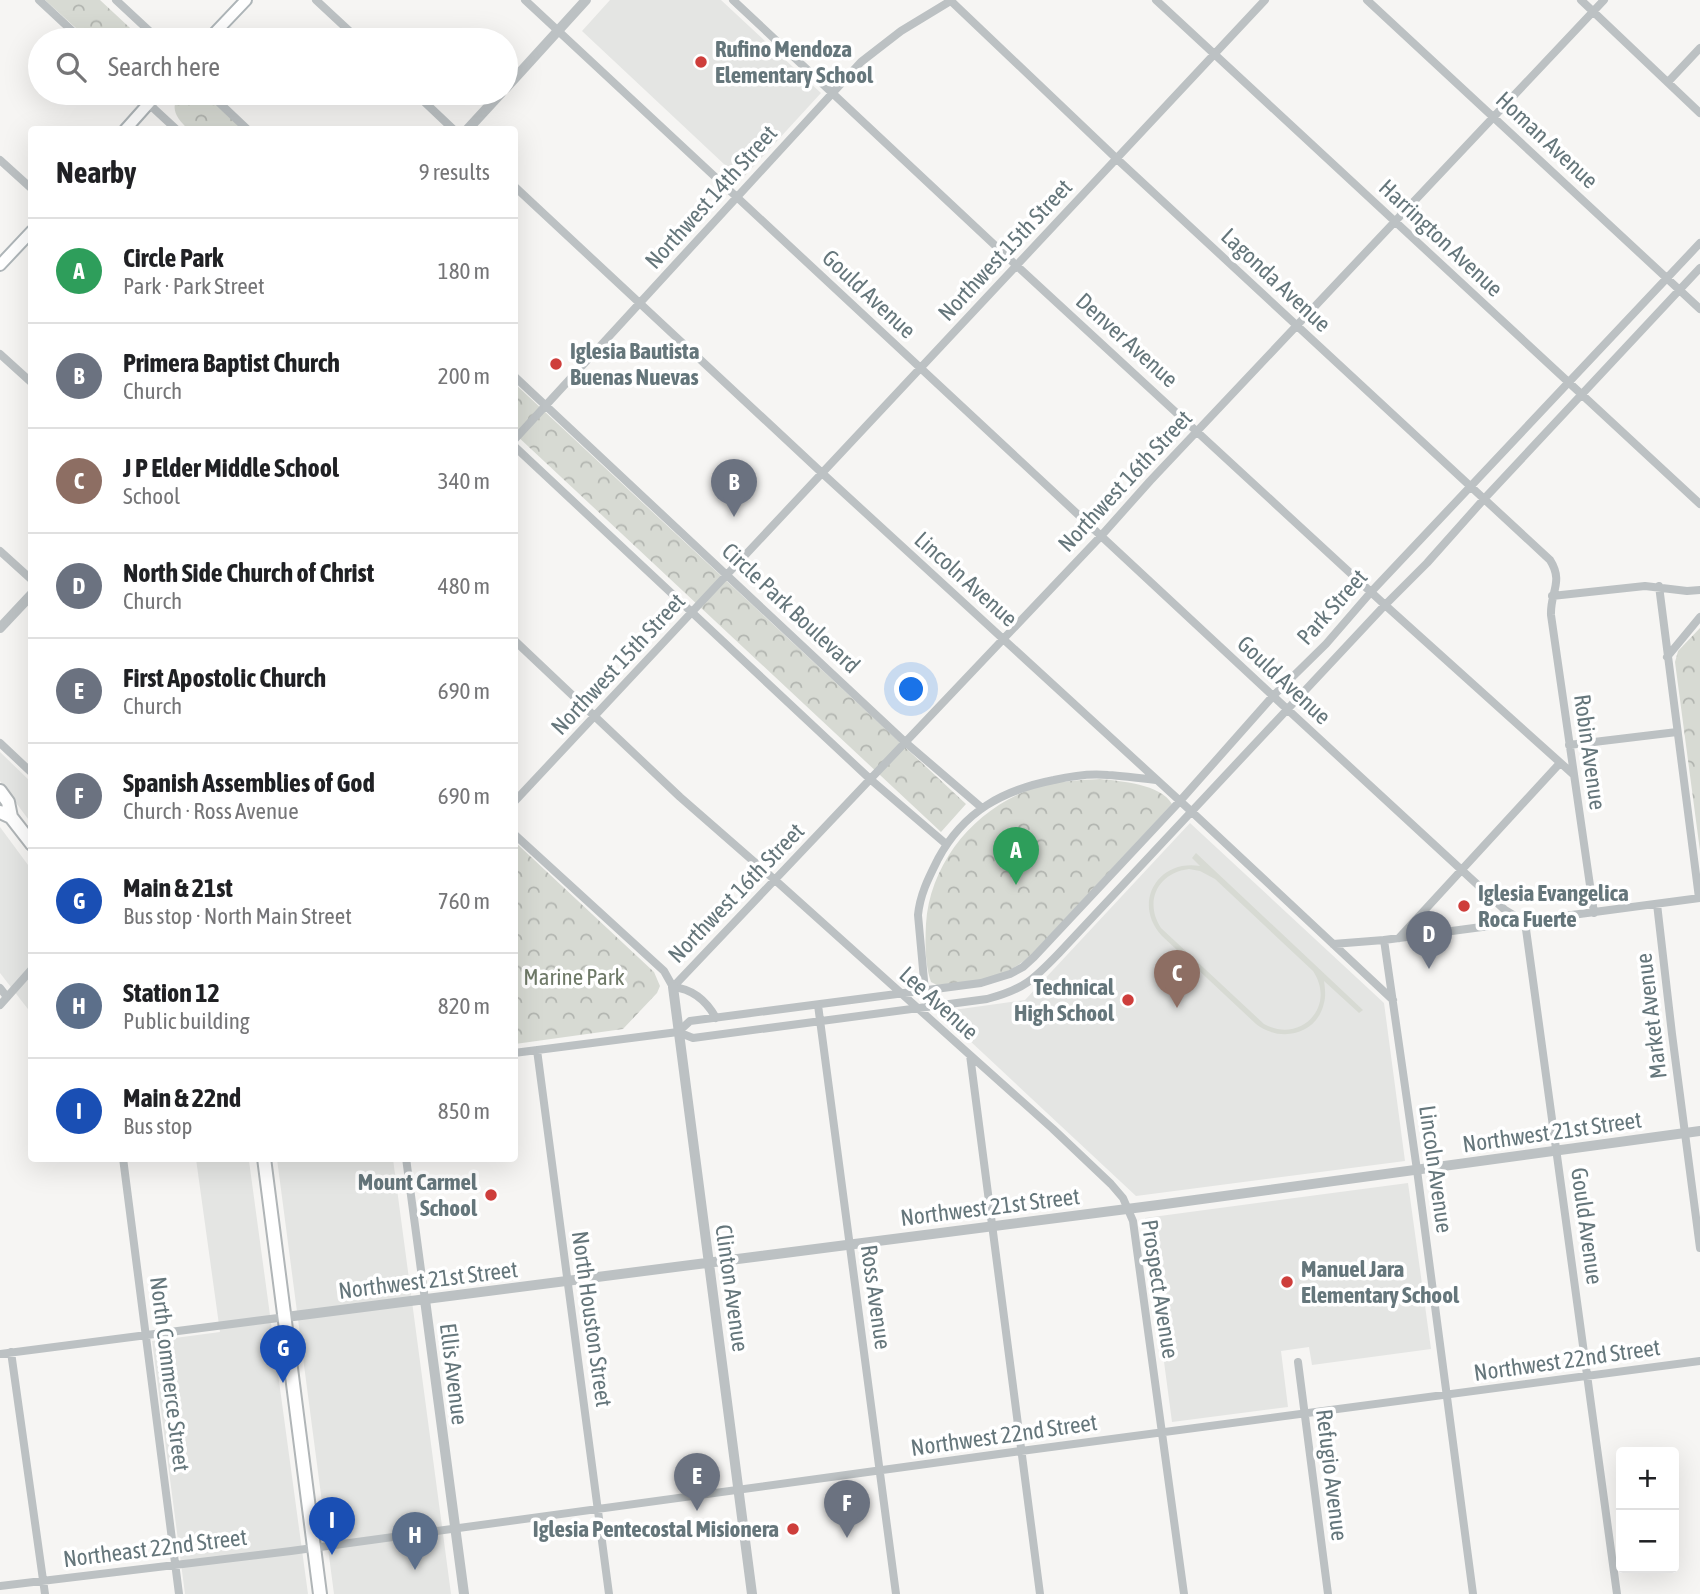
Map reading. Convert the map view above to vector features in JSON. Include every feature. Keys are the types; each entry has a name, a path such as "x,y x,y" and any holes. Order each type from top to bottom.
{"main road":[{"path":"219,28 246,0"},
{"path":"129,126 148,105"},
{"path":"0,265 28,235"},
{"path":"0,791 8,802 5,815 28,840"},
{"path":"265,1162 320,1594"}],"street":[{"path":"39,0 69,28"},
{"path":"116,0 146,28"},
{"path":"316,0 346,28"},
{"name":"Gould Avenue","path":"525,0 1505,910 1525,922 1617,1594"},
{"path":"518,75 586,0"},
{"name":"Denver Avenue","path":"733,0 1385,605 1574,775"},
{"name":"Northwest 14th Street","path":"518,435 861,62 895,35 951,0"},
{"name":"Lagonda Avenue","path":"951,0 1117,159 1550,560 1557,576 1552,596"},
{"name":"Harrington Avenue","path":"1156,0 1700,504"},
{"name":"Northwest 15th Street","path":"518,798 1265,0"},
{"name":"Homan Avenue","path":"1367,0 1700,309"},
{"path":"1581,0 1700,113"},
{"name":"Northwest 16th Street","path":"673,986 1101,536 1604,0"},
{"path":"1668,82 1700,48"},
{"path":"150,105 173,126"},
{"path":"222,105 244,126"},
{"path":"428,105 450,126"},
{"path":"471,126 490,105"},
{"path":"0,160 28,185"},
{"name":"Lincoln Avenue","path":"518,190 1393,1000"},
{"name":"Park Street","path":"1700,243 1371,592 1326,644 1273,696 1180,801 1023,967 999,979 981,983 690,1021 678,1032 693,1038 987,999 1007,994 1029,982 1427,563 1700,268"},
{"path":"0,354 28,379"},
{"name":"Circle Park Boulevard","path":"518,380 905,742 982,808"},
{"path":"518,450 870,779 946,844"},
{"path":"0,551 28,576"},
{"path":"1552,596 1645,586 1700,590"},
{"path":"1333,944 1399,939 1700,898 1659,586"},
{"name":"Robin Avenue","path":"1552,596 1551,615 1594,913"},
{"path":"0,628 28,598"},
{"path":"1667,657 1700,617"},
{"name":"Lee Avenue","path":"518,644 680,797 970,1055 1040,1594"},
{"path":"1569,746 1677,732"},
{"path":"0,743 28,769"},
{"path":"1399,939 1560,763"},
{"path":"925,991 919,904 946,844 967,820 996,798 1011,791 1067,777 1108,775 1156,780"},
{"path":"518,838 664,971 673,986 691,991 711,1009 716,1018"},
{"name":"Market Avenue","path":"1657,904 1700,1248"},
{"name":"Lincoln Avenue","path":"1384,940 1473,1594"},
{"path":"0,1004 28,973"},
{"name":"Clinton Avenue","path":"673,986 752,1594"},
{"path":"0,988 7,997"},
{"name":"Ross Avenue","path":"818,1005 896,1594"},
{"path":"518,1052 678,1032"},
{"name":"North Houston Street","path":"537,1050 609,1594"},
{"name":"Prospect Avenue","path":"970,1055 1054,1129 1111,1184 1123,1198 1133,1221 1184,1594"},
{"name":"Northwest 21st Street","path":"285,1317 1128,1209 1700,1131"},
{"name":"North Commerce Street","path":"124,1162 179,1594"},
{"name":"Ellis Avenue","path":"407,1162 464,1594"},
{"path":"0,1354 285,1317"},
{"path":"11,1352 44,1594"},
{"name":"Refugio Avenue","path":"1298,1362 1328,1594"},
{"name":"Northwest 22nd Street","path":"314,1547 1700,1362"},
{"name":"Northeast 22nd Street","path":"0,1586 314,1547"}],"shaded area":[{"name":"Rufino Mendoza Elementary School","path":"610,0 721,0 821,93 741,180 582,31"},
{"path":"0,752 28,779 28,819 0,781"},
{"path":"1190,823 1384,1003 1405,1161 1136,1196 939,1012 1025,1000"},
{"path":"0,827 28,865 28,1009 0,973"},
{"path":"196,1162 249,1162 308,1594 185,1594 152,1341 220,1332"},
{"path":"277,1162 393,1162 451,1594 334,1594"},
{"name":"Manuel Jara Elementary School","path":"1408,1183 1431,1349 1312,1365 1309,1347 1281,1351 1288,1407 1172,1422 1145,1218"}],"green space":[{"path":"45,0 100,0 130,28 76,28"},
{"path":"216,105 240,126 185,126 175,107"},
{"path":"518,387 966,804 941,832 518,437"},
{"path":"1700,628 1700,851 1675,662 1678,651"},
{"path":"1100,779 1150,788 1167,797 1172,804 1023,962 1000,975 983,979 937,985 931,982 926,946 929,901 947,858 960,839 977,822 1015,796 1052,783"},
{"name":"Marine Park","path":"518,845 654,972 660,986 657,993 623,1029 518,1044"},
{"path":"1196,853 1363,1010 1359,1013 1324,981 1325,998 1320,1014 1306,1029 1296,1033 1276,1033 1256,1024 1162,936 1153,924 1149,911 1154,886 1172,869 1200,866 1192,858","holes":["1189,869 1215,879 1313,971 1321,997 1318,1009 1302,1026 1277,1029 1264,1024 1161,928 1154,908 1157,890 1169,876 1178,872"]}],"place":[{"name":"Rufino Mendoza Elementary School","path":"701,62"},
{"name":"Iglesia Bautista Buenas Nuevas","path":"556,364"},
{"name":"Primera Baptist Church","path":"734,517"},
{"name":"Circle Park","path":"1016,885"},
{"name":"Iglesia Evangelica Roca Fuerte","path":"1464,906"},
{"name":"North Side Church of Christ","path":"1429,969"},
{"name":"Technical High School","path":"1128,1000"},
{"name":"J P Elder Middle School","path":"1177,1008"},
{"name":"Mount Carmel School","path":"491,1195"},
{"name":"Manuel Jara Elementary School","path":"1287,1282"},
{"name":"Main & 21st","path":"283,1383"},
{"name":"First Apostolic Church","path":"697,1511"},
{"name":"Iglesia Pentecostal Misionera","path":"793,1529"},
{"name":"Spanish Assemblies of God","path":"847,1538"},
{"name":"Main & 22nd","path":"332,1555"},
{"name":"Station 12","path":"415,1570"}]}
